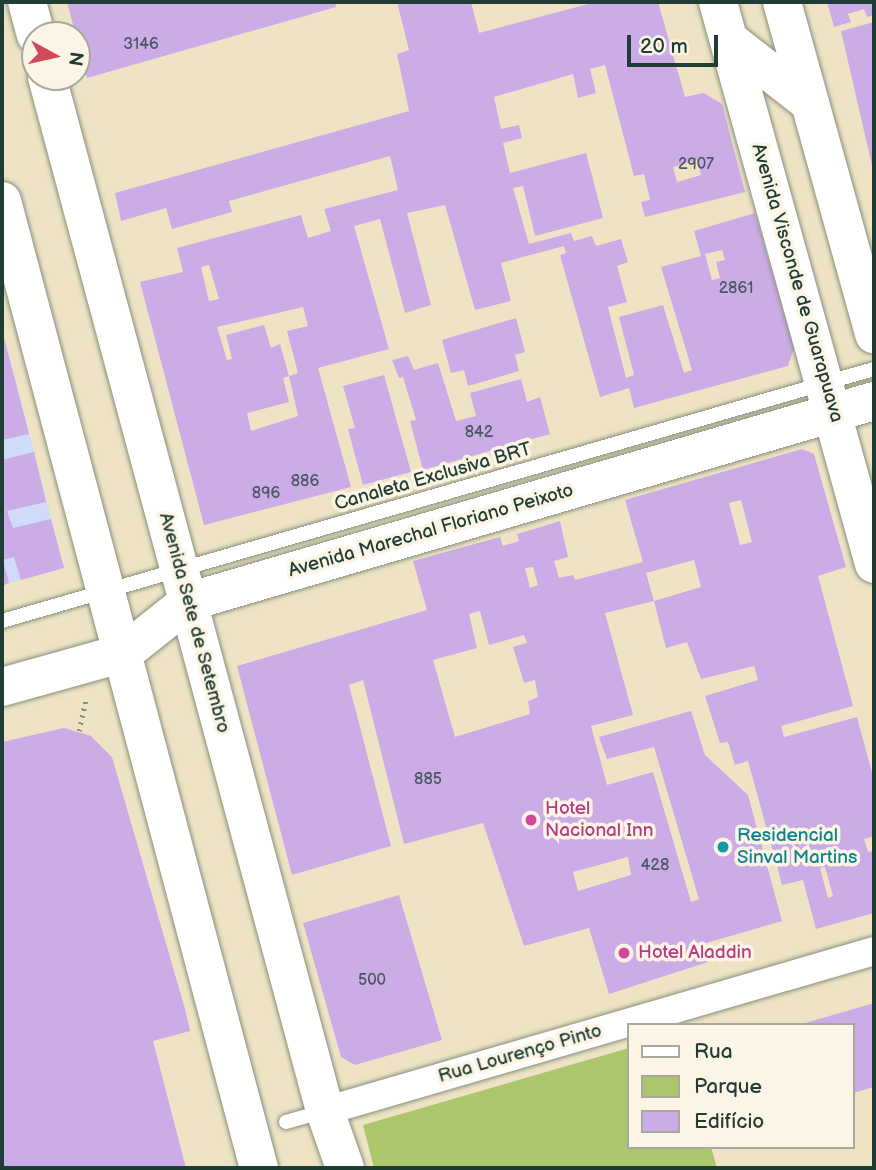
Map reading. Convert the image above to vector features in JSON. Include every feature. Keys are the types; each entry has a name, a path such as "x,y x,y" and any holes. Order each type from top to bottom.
{"main road":[{"path":"27,2 32,21"},
{"name":"Avenida Visconde de Guarapuava","path":"718,2 874,565"},
{"path":"782,2 874,334"},
{"path":"729,40 810,103"},
{"name":"Avenida Sete de Setembro","path":"51,91 325,1111 345,1168"},
{"path":"2,201 259,1168"},
{"name":"Avenida Marechal Floriano Peixoto","path":"2,687 124,653 184,586 829,399 874,401"}],"street":[{"name":"Rua Lourenço Pinto","path":"325,1111 874,951"}],"lane":[{"path":"829,399 874,369"},
{"path":"2,621 107,590 184,586"},
{"name":"Rua Lourenço Pinto","path":"286,1122 325,1111"}],"path":[{"path":"79,731 87,696"}],"shaded area":[{"path":"2,328 64,568 2,585"}],"green space":[{"path":"628,1048 628,1149 712,1149 717,1168 374,1168 363,1125"}],"building":[{"path":"67,2 335,2 336,7 91,77 91,21 72,21"},
{"path":"397,2 471,2 479,33 596,2 658,2 685,97 704,93 722,104 745,192 645,217 641,202 650,200 644,174 634,176 605,65 590,69 596,93 578,98 573,74 494,97 501,129 519,125 522,138 503,143 510,173 586,153 603,218 535,236 523,186 513,188 529,244 571,233 574,241 592,236 596,246 621,239 628,262 617,266 627,302 608,307 626,378 634,375 619,317 663,305 684,373 692,370 661,267 701,256 694,231 755,213 794,348 788,366 634,408 629,388 600,397 560,255 566,253 564,246 501,263 511,301 475,310 445,205 407,213 431,305 405,313 380,219 354,226 389,349 318,368 351,487 204,525 140,282 183,272 177,248 301,215 308,238 331,231 324,209 398,190 390,156 229,201 232,212 172,229 166,208 121,221 115,193 409,111 397,54 409,50","holes":["697,160 701,175 677,182 673,167","722,250 725,260 716,262 720,278 712,280 705,254","209,265 219,299 209,301 201,267","303,307 308,326 287,331 298,373 289,376 280,344 271,348 264,325 226,335 232,359 227,360 217,327","289,376 298,416 251,431 247,413 289,402 283,378"]},
{"path":"827,2 874,2 874,15 867,17 864,9 848,14 851,22 834,27"},
{"path":"874,22 874,170 873,170 841,31"},
{"path":"516,318 525,352 515,355 519,371 468,386 464,370 451,373 442,340"},
{"path":"2,330 29,434 2,440"},
{"path":"408,356 414,370 438,363 456,421 476,416 470,393 521,379 527,402 540,397 550,434 423,470 410,421 416,420 403,377 399,378 392,360"},
{"path":"384,375 411,472 363,485 348,429 355,428 343,386"},
{"path":"802,449 814,454 846,567 818,576 853,706 781,726 784,737 857,717 874,780 874,836 864,839 868,852 874,851 874,913 816,929 803,880 782,885 748,761 735,765 728,742 720,743 705,696 758,680 754,666 701,679 687,642 666,648 654,601 605,613 633,715 591,726 607,785 653,772 691,902 699,899 654,747 607,759 599,737 691,711 705,755 748,795 782,921 703,944 708,962 609,994 589,928 524,946 483,823 404,844 363,680 349,685 391,846 292,875 237,666 427,610 413,561 500,537 503,546 519,541 517,534 560,521 568,557 554,561 559,578 573,575 575,580 643,562 625,500","holes":["741,500 752,542 740,545 729,503","694,560 701,587 654,601 646,573","533,567 538,585 530,588 525,568","480,611 489,645 524,635 527,643 513,647 524,683 535,680 538,697 528,701 530,714 455,737 433,660 477,648 469,614","628,857 631,875 578,891 573,872","825,867 833,896 828,898 820,868"]},
{"path":"34,452 46,502 7,511 13,528 51,519 64,568 21,580 14,557 3,560 9,583 2,586 2,460"},
{"path":"64,728 91,736 112,757 185,1009 190,1031 153,1041 186,1168 2,1168 2,742"},
{"path":"399,895 442,1040 355,1065 341,1057 303,923"},
{"path":"874,1003 874,1087 855,1092 855,1023 805,1023"}],"place":[{"name":"Hotel Nacional Inn","path":"531,820"},
{"name":"Residencial Sinval Martins","path":"723,847"},
{"name":"Hotel Aladdin","path":"624,953"}]}
